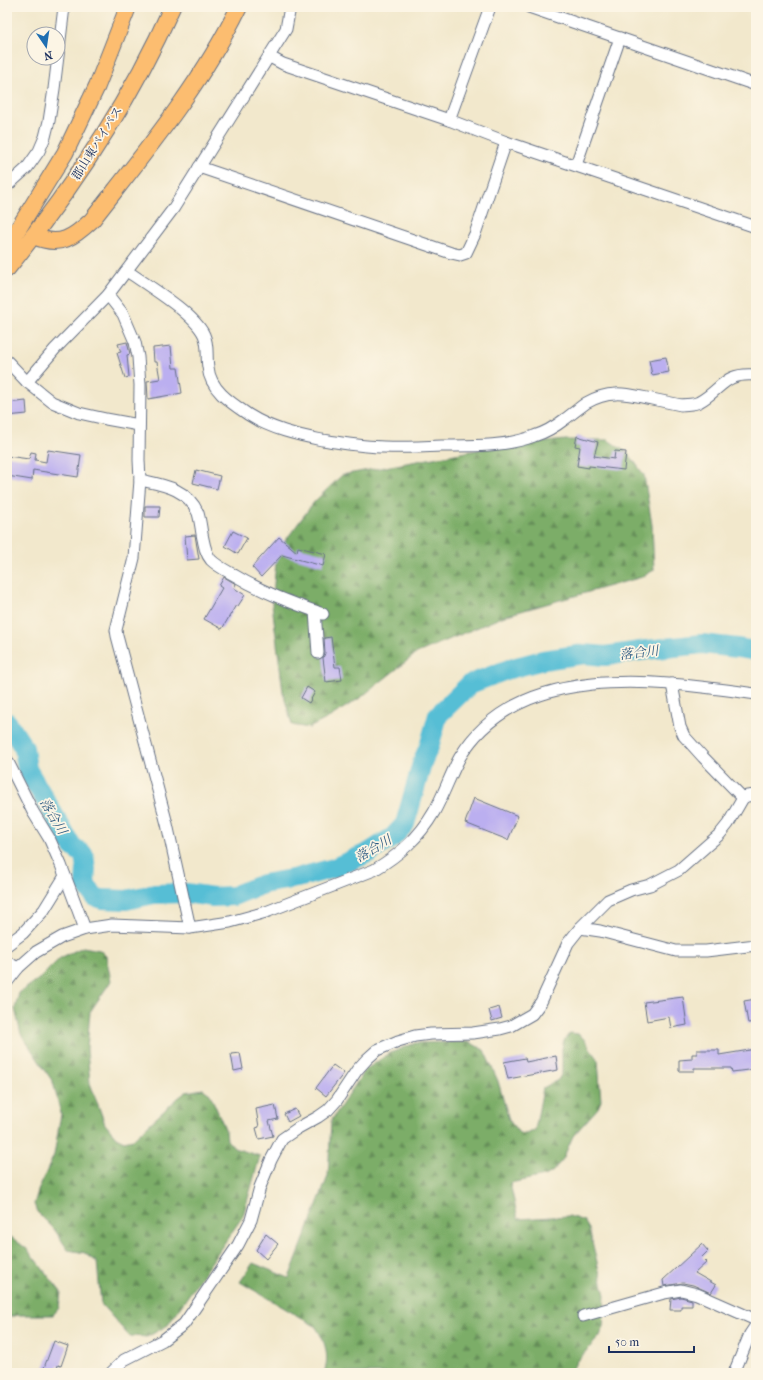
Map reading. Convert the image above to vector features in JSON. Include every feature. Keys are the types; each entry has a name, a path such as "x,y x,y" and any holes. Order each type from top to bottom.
{"highway":[{"path":"7,247 66,154 97,86 128,7"},
{"name":"郡山東バイパス","path":"7,269 34,236 73,182 108,129 140,72 172,7"},
{"path":"34,236 49,241 62,240 74,236 92,220 196,82 213,55 239,7"}],"street":[{"path":"7,186 27,168 39,152 45,137 54,89 64,7"},
{"path":"27,382 55,349 108,295 173,210 270,57 286,29 290,7"},
{"path":"449,120 490,7"},
{"path":"529,7 756,85"},
{"path":"576,165 620,38"},
{"path":"270,57 283,64 756,227"},
{"path":"199,167 460,255 466,253 475,234 506,142"},
{"path":"126,271 171,302 196,322 204,335 207,347 208,366 214,386 223,396 249,415 285,432 350,445 384,448 504,444 534,436 563,421 586,403 602,395 636,395 681,405 698,403 731,378 740,375 756,375"},
{"path":"108,295 122,314 135,342 138,357 140,385 140,480 134,558 116,630 116,636 167,824 190,928"},
{"path":"7,361 27,382 52,402 72,410 106,419 139,425"},
{"path":"140,480 172,487 188,498 195,507 206,553 212,561 261,590 282,600 319,612 318,653"},
{"path":"672,684 680,727 684,736 703,758 743,798"},
{"path":"7,982 18,968 36,952 62,937 85,929 112,925 190,928 230,922 266,912 374,870 388,862 407,847 419,834 434,812 461,756 484,728 498,716 515,705 551,691 570,686 672,684 756,694"},
{"path":"7,760 33,812 49,838 85,929"},
{"path":"111,1373 124,1360 163,1340 184,1324 238,1245 251,1220 260,1187 271,1160 282,1139 328,1110 337,1100 357,1070 377,1050 398,1040 415,1036 473,1033 511,1026 522,1021 532,1014 541,1002 568,943 580,928 608,900 631,890 650,885 679,870 720,834 728,824 743,798 756,795"},
{"path":"7,945 23,933 44,910 65,876"},
{"path":"580,928 600,931 676,951 706,951 756,945"},
{"path":"7,962 18,968"},
{"path":"583,1316 664,1293 681,1290 697,1294 756,1320"},
{"path":"734,1373 750,1334 756,1325"}],"green space":[{"path":"565,440 608,440 629,454 644,475 652,525 654,570 642,577 507,615 417,653 360,698 330,717 309,728 292,725 283,692 272,604 277,552 314,502 342,475 482,449"},
{"path":"83,947 100,950 106,956 111,981 90,1012 87,1049 90,1083 105,1124 116,1137 124,1141 133,1139 186,1092 203,1089 210,1094 226,1131 227,1140 234,1148 260,1156 243,1216 168,1325 147,1337 129,1336 101,1304 97,1262 85,1253 68,1250 54,1229 37,1212 34,1204 39,1188 54,1155 61,1114 53,1082 21,1034 15,1009 19,993 40,978 60,958"},
{"path":"570,1033 578,1034 584,1039 598,1060 601,1101 598,1108 573,1136 563,1159 552,1172 545,1176 510,1183 518,1219 569,1216 584,1221 589,1229 605,1295 603,1328 600,1336 576,1362 571,1373 324,1373 327,1360 326,1348 315,1326 240,1282 253,1263 289,1278 328,1176 331,1121 365,1070 388,1054 415,1043 469,1042 484,1050 498,1081 509,1120 519,1133 527,1134 535,1130 543,1088 558,1080 562,1073 562,1048 564,1040"},
{"path":"7,1234 27,1249 61,1292 59,1308 53,1315 17,1315 7,1318"}],"building":[{"path":"127,342 130,354 127,355 129,377 125,378 117,353 121,352 118,344"},
{"path":"171,346 173,368 178,368 182,393 148,399 147,381 160,379 157,362 154,362 153,348"},
{"path":"666,357 669,372 652,375 649,360"},
{"path":"26,401 27,414 7,416 7,403"},
{"path":"577,436 598,442 594,456 614,459 615,451 626,452 624,470 577,466 580,447 575,446"},
{"path":"48,450 81,455 78,477 33,470 32,480 7,476 7,456 29,459 31,452 36,453 35,460 46,462"},
{"path":"196,470 220,476 217,489 193,483"},
{"path":"145,506 160,506 159,517 145,517"},
{"path":"233,531 247,538 238,554 225,546"},
{"path":"195,535 199,559 187,560 185,536"},
{"path":"279,537 297,552 298,547 326,554 323,566 282,555 261,577 252,567"},
{"path":"224,577 236,584 234,588 245,595 238,606 236,605 222,629 204,619 222,588 219,586"},
{"path":"331,637 335,667 340,667 342,680 326,682 323,658 325,653 324,638"},
{"path":"307,687 315,692 309,703 301,698"},
{"path":"474,798 518,816 508,840 465,823"},
{"path":"683,997 687,1025 671,1028 669,1017 647,1021 644,1002"},
{"path":"756,999 756,1022 748,1023 744,1001"},
{"path":"499,1007 502,1018 492,1021 489,1010"},
{"path":"756,1049 756,1069 732,1072 731,1068 694,1068 694,1071 679,1071 679,1060 692,1059 692,1054 697,1054 697,1050 719,1050 719,1055"},
{"path":"240,1053 243,1069 234,1071 231,1054"},
{"path":"556,1056 558,1070 508,1079 504,1062 525,1058 526,1062"},
{"path":"333,1065 344,1073 326,1096 316,1088"},
{"path":"275,1105 278,1119 269,1121 273,1136 259,1139 256,1128 259,1127 256,1109"},
{"path":"295,1109 299,1116 288,1122 284,1114"},
{"path":"266,1234 278,1244 266,1259 256,1250"},
{"path":"702,1244 708,1251 702,1257 707,1262 695,1273 716,1285 711,1293 693,1285 683,1283 664,1286 663,1280"},
{"path":"681,1297 692,1300 692,1306 681,1306 681,1310 670,1310 671,1299"},
{"path":"54,1341 68,1346 61,1366 58,1365 56,1373 42,1373"}],"waterway":[{"name":"落合川","path":"7,722 24,748 27,769 72,846 84,855 86,869 85,884 95,897 102,899 126,900 154,894 186,893 213,897 233,896 263,884 297,878 334,868 370,852 393,837 405,824 423,760 429,747 438,715 470,684 509,669 543,660 584,654 605,656 702,644 756,651"}]}
